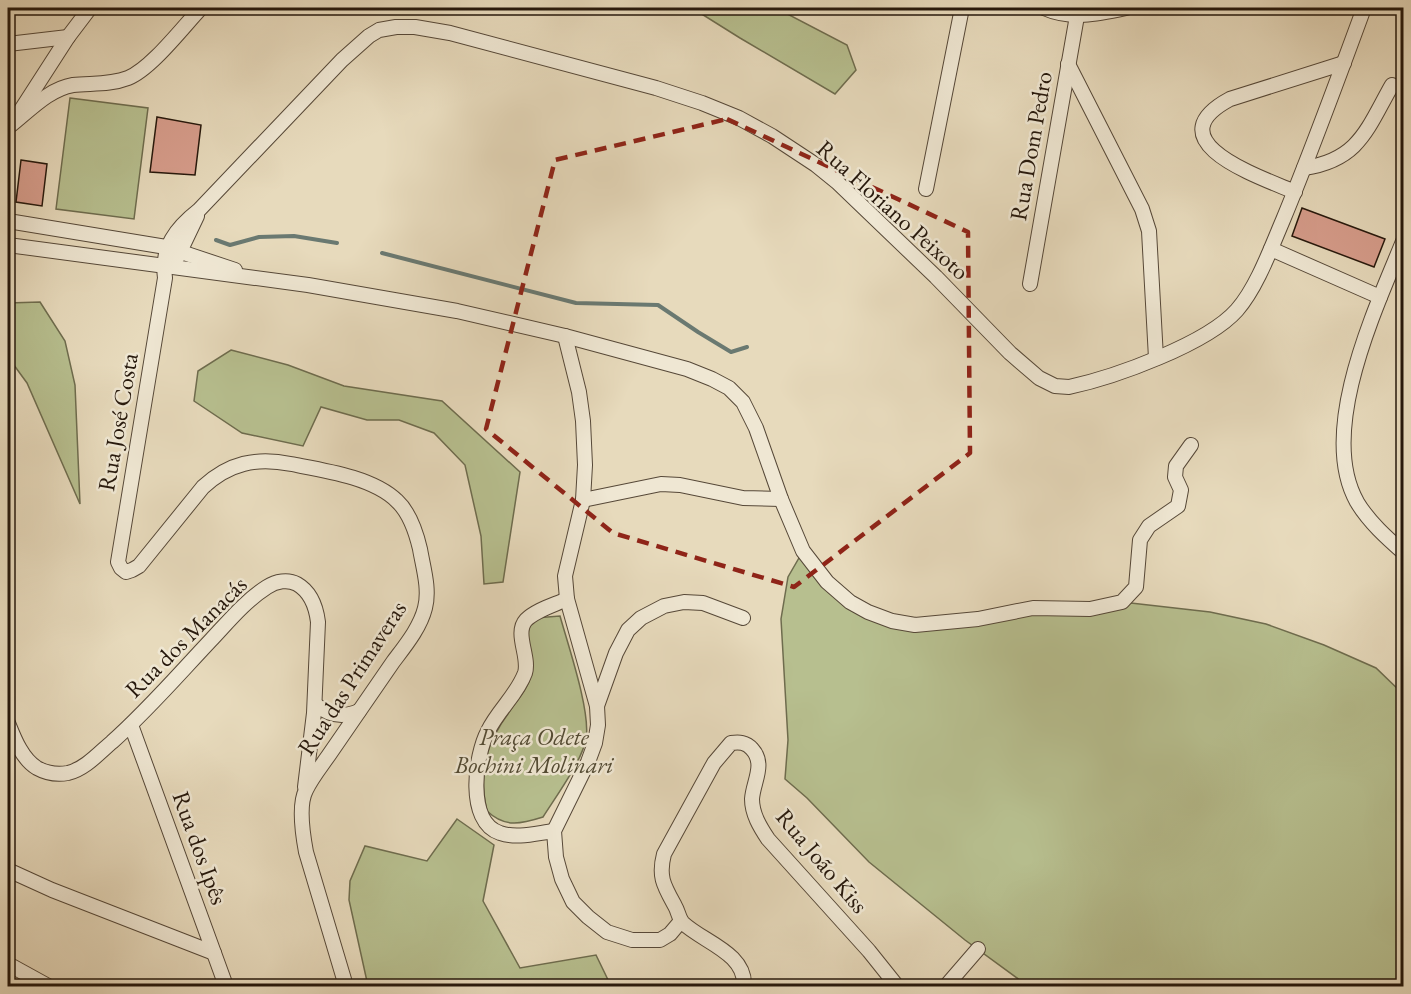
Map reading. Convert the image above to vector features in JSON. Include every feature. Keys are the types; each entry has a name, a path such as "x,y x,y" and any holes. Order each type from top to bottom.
{"street":[{"path":"9,127 68,37 90,8"},
{"path":"9,127 60,88 115,82 130,77 145,67 201,8"},
{"path":"926,189 962,8"},
{"path":"1044,8 1077,16 1126,8"},
{"name":"Rua Floriano Peixoto","path":"173,249 200,210 342,60 379,30 415,27 450,33 656,88 720,110 764,132 816,165 837,182 936,277 1010,353 1039,378 1055,386 1069,387 1156,358 1210,333 1238,309 1250,291 1271,249 1295,192 1364,8"},
{"name":"Rua Dom Pedro","path":"1030,284 1077,16"},
{"path":"8,44 68,37"},
{"path":"1295,192 1218,155 1208,146 1203,135 1204,125 1209,113 1230,99 1344,63"},
{"path":"1068,64 1143,209 1149,231 1156,358"},
{"path":"1304,168 1333,161 1346,154 1362,136 1392,85"},
{"path":"8,221 173,249 263,278"},
{"path":"1404,239 1380,297 1355,368 1347,410 1344,446 1349,483 1358,503 1381,533 1404,553"},
{"path":"8,245 167,271 263,278 457,311 565,336 687,369 712,379 729,388 743,402 756,428 781,500 803,551 827,582 850,602 867,612 892,621 915,625 978,620 1033,608 1093,608 1122,602 1136,587 1140,540 1149,526 1178,506 1181,490 1175,477 1176,466 1191,445"},
{"name":"Rua José Costa","path":"126,572 118,562 119,551 167,271 173,249"},
{"path":"1271,249 1380,297"},
{"path":"565,336 579,392 585,465 583,500 565,576 567,599 597,706 598,725 595,743 588,762 554,831 556,857 562,879 573,902 607,932 632,940 660,940 670,934 681,921"},
{"name":"Rua das Primaveras","path":"126,572 139,566 203,488 215,476 232,466 253,462 286,463 359,480 384,491 397,501 407,514 417,535 424,570 425,608 408,641 304,791 302,830 306,852 346,987"},
{"path":"583,500 661,484 680,485 743,498 781,500"},
{"name":"Rua dos Manacás","path":"8,723 25,758 37,768 51,774 68,773 93,759 131,725 240,609 268,586 283,581 292,582 304,588 317,610 318,622 315,704 304,791"},
{"path":"554,831 511,836 489,828 483,818 478,800 476,768 480,748 488,730 526,670 523,625 532,616 567,599"},
{"path":"597,706 616,652 628,630 641,618 664,606 684,602 703,603 743,618"},
{"path":"315,704 323,711 333,715 343,716 359,711"},
{"name":"Rua dos Ipês","path":"131,725 226,987"},
{"name":"Rua João Kiss","path":"744,987 740,968 731,957 681,921 665,889 660,870 664,854 714,763 731,743 741,742 751,747 758,756 759,766 752,799 754,812 763,831 897,987"},
{"path":"8,870 52,890 214,953"},
{"path":"946,987 978,949"},
{"path":"8,964 48,987"}],"highlighted area":[{"path":"727,119 968,232 970,453 794,587 613,533 486,429 555,160"}],"green space":[{"path":"692,8 776,8 847,45 856,70 835,94"},
{"path":"70,98 148,108 134,219 56,209"},
{"path":"40,302 65,341 75,385 80,504 27,383 8,357 8,303"},
{"path":"231,350 288,365 344,386 442,401 520,472 503,582 484,584 481,536 465,465 434,433 399,420 367,420 321,407 303,446 242,433 194,401 198,371"},
{"path":"803,551 827,582 892,621 1122,602 1210,612 1266,624 1324,645 1376,668 1403,694 1403,986 1028,986 965,940 869,862 807,798 785,779 788,740 781,619 788,577"},
{"name":"Praça Odete Bochini Molinari","path":"560,616 582,696 587,727 586,739 574,768 543,817 520,823 507,822 487,811 483,783 486,758 495,734 530,680 531,667 527,639 530,625 535,618"},
{"path":"457,819 494,845 483,901 520,968 596,955 611,986 368,986 349,900 350,881 365,846 427,861"}],"building":[{"path":"157,117 201,125 195,175 150,172"},
{"path":"21,160 47,164 42,206 16,202"},
{"path":"1302,208 1385,239 1374,267 1292,236"}],"waterway":[{"path":"216,240 230,245 259,237 294,236 337,243"},
{"path":"382,253 576,303 658,305 731,352 747,347"}]}
